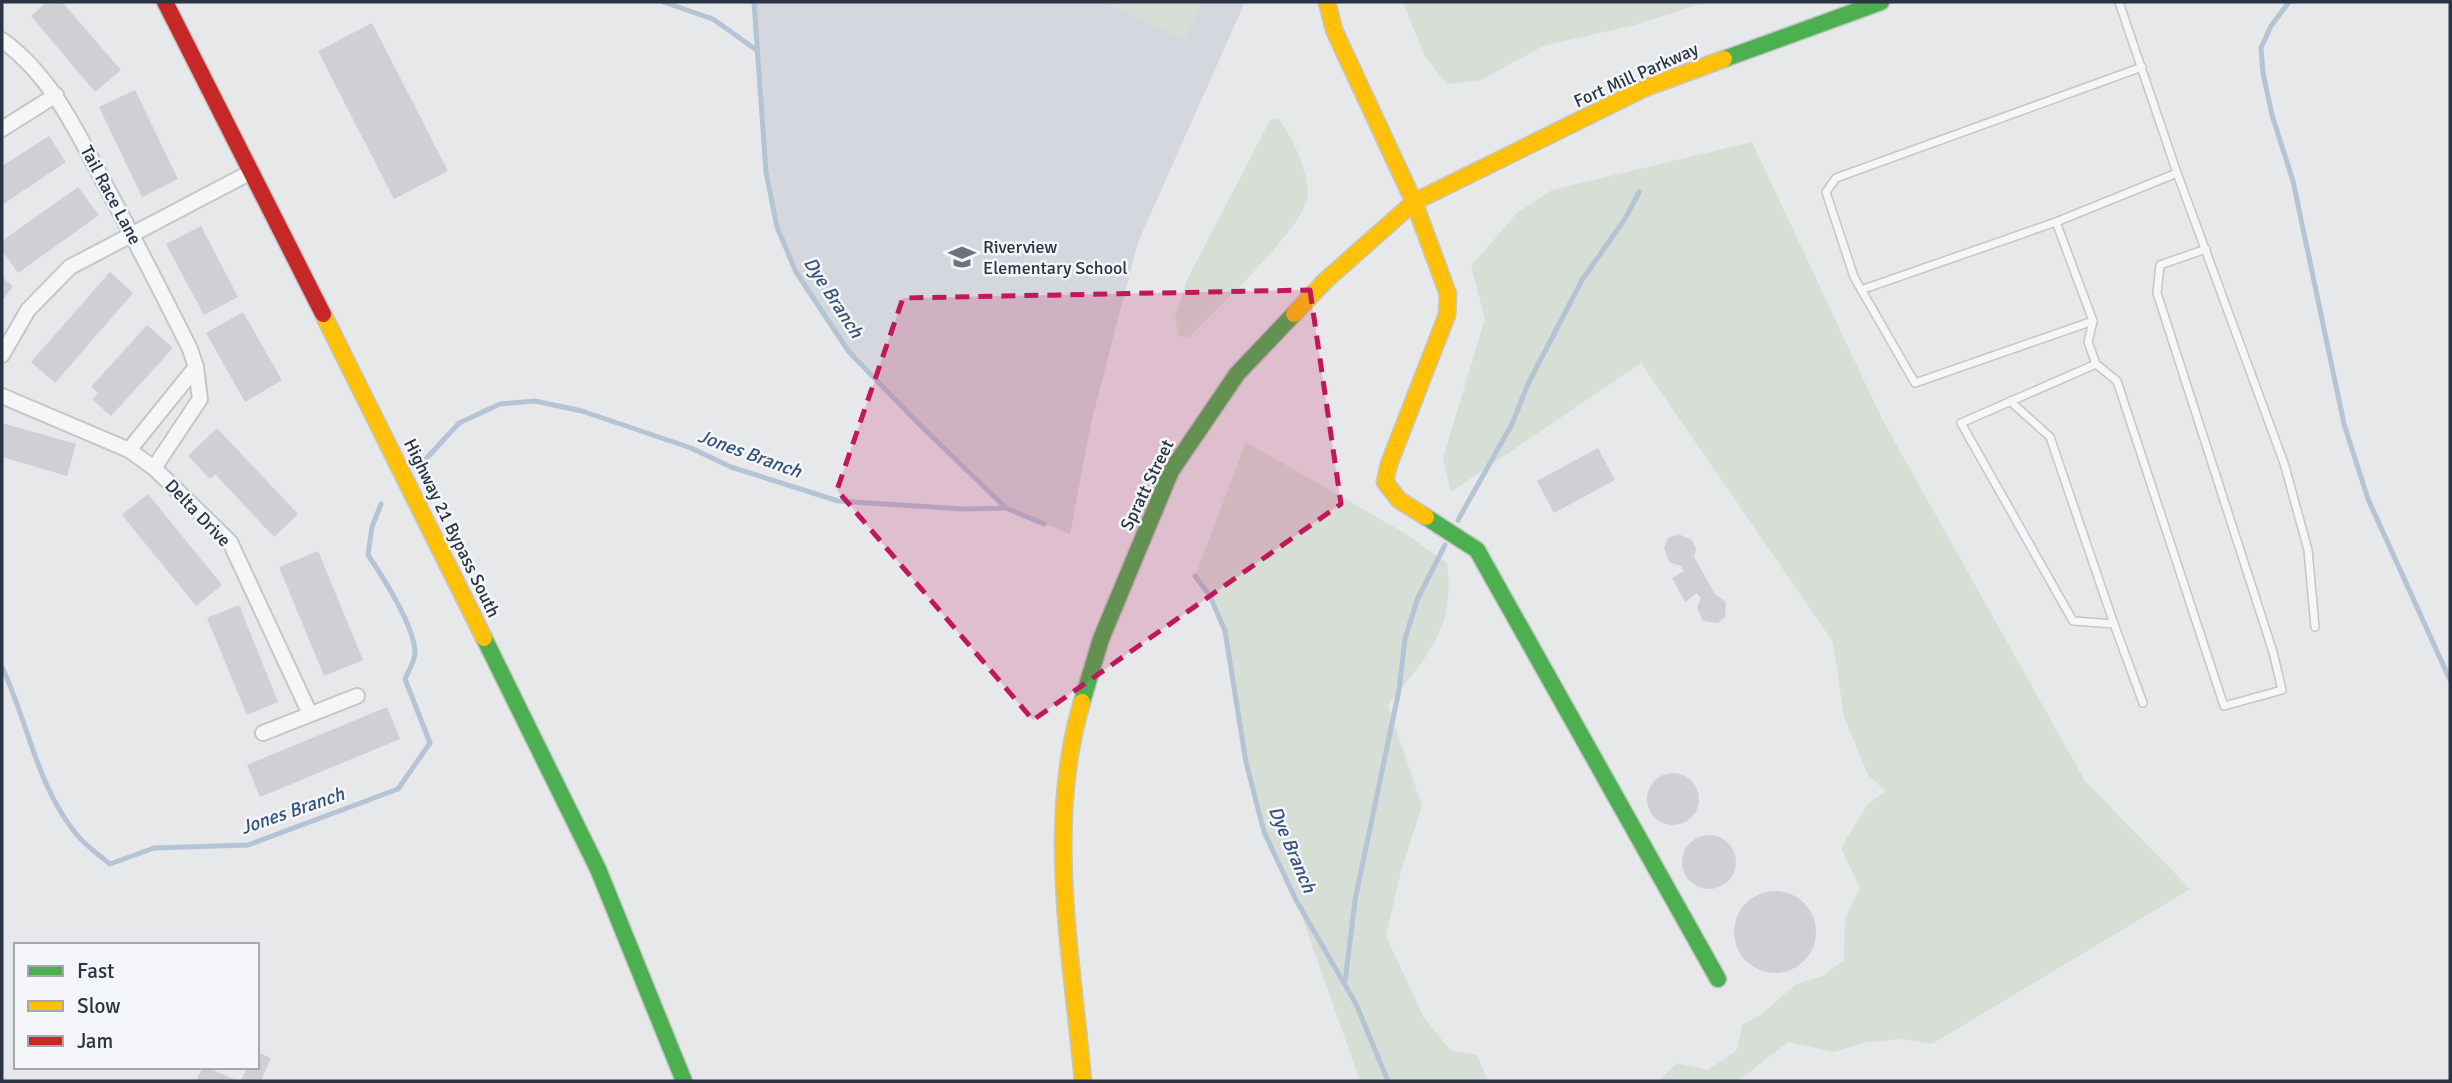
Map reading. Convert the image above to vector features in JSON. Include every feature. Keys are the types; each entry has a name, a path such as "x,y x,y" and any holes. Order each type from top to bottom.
{"main road":[{"name":"Highway 21 Bypass South","path":"165,2 598,869 684,1081"},
{"path":"1327,2 1334,30 1414,202 1448,294 1447,315 1389,464 1385,482 1399,499 1477,550 1718,979"},
{"name":"Fort Mill Parkway","path":"1414,202 1645,88 1881,2"},
{"name":"Spratt Street","path":"1083,1081 1061,841 1072,736 1101,639 1171,471 1203,420 1272,333 1371,238 1414,202"}],"street":[{"name":"Tail Race Lane","path":"2,40 24,56 56,95 132,232 196,367 200,400 154,468"},
{"path":"2,130 56,95"},
{"path":"2,355 28,310 70,267 132,232 251,172"},
{"path":"129,450 196,367"},
{"name":"Delta Drive","path":"2,396 129,450 154,468 230,542 310,715"},
{"path":"263,733 357,696"}],"lane":[{"path":"2119,2 2177,173 2275,439 2298,512 2308,550 2315,627"},
{"path":"2093,321 1914,383 1854,277 1826,192 1836,178 2142,67"},
{"path":"1861,290 2056,222 2177,173"},
{"path":"2056,222 2093,321 2088,342 2096,364 2117,381 2224,706 2282,690 2273,653 2157,293 2160,265 2206,249"},
{"path":"2096,364 1961,423 2073,621 2114,624"},
{"path":"2010,401 2050,437 2143,703"}],"highlighted area":[{"path":"1310,290 1341,504 1033,720 837,490 903,298"}],"shaded area":[{"name":"Riverview Elementary School","path":"754,2 1245,2 1138,242 1091,423 1070,534 1006,508 849,352 796,272 777,227 766,172"},
{"path":"1104,2 1202,2 1184,40"},
{"path":"1403,2 1705,2 1635,25 1543,46 1481,80 1447,84 1424,55"},
{"path":"1278,118 1295,147 1304,171 1308,193 1306,202 1287,233 1254,271 1189,337 1179,336 1175,318 1187,280 1270,120"},
{"path":"1752,142 1882,419 2085,781 2190,889 1932,1044 1903,1039 1867,1042 1834,1052 1788,1042 1738,1081 1658,1081 1677,1063 1708,1070 1737,1050 1742,1025 1762,1014 1796,984 1823,976 1844,960 1845,918 1860,888 1841,848 1867,805 1885,791 1868,775 1844,717 1833,642 1641,363 1451,492 1443,458 1485,319 1471,266 1517,213 1552,190"},
{"path":"1246,442 1406,534 1447,563 1447,606 1435,641 1415,672 1388,705 1422,806 1401,871 1386,936 1423,1016 1450,1050 1477,1055 1488,1081 1360,1081 1296,900 1264,832 1246,762 1225,631 1210,596 1195,576"}],"building":[{"path":"47,2 62,2 121,70 95,92 31,16"},
{"path":"372,23 448,171 394,199 318,51"},
{"path":"135,90 178,179 142,197 99,107"},
{"path":"49,136 66,162 2,205 2,166"},
{"path":"78,187 99,215 18,273 2,250 2,241"},
{"path":"201,226 238,297 204,315 166,244"},
{"path":"110,272 133,293 55,383 31,362"},
{"path":"2,277 13,286 2,301"},
{"path":"243,312 282,380 245,402 206,333"},
{"path":"147,325 173,348 111,416 92,399 98,393 91,387"},
{"path":"2,423 76,444 67,476 2,457"},
{"path":"217,428 298,514 274,537 215,474 210,479 188,456"},
{"path":"1598,448 1615,480 1554,513 1537,481"},
{"path":"148,494 222,585 196,606 122,515"},
{"path":"1678,534 1692,540 1696,549 1694,557 1715,594 1726,602 1725,617 1718,623 1703,621 1697,607 1701,598 1697,593 1685,602 1672,578 1684,571 1681,566 1669,562 1664,547 1668,538"},
{"path":"318,551 363,660 324,676 279,567"},
{"path":"239,605 278,702 247,715 207,618"},
{"path":"387,707 400,739 260,797 247,765"},
{"path":"1673,773 1683,775 1691,781 1697,789 1697,809 1691,817 1683,823 1673,825 1663,823 1655,817 1649,809 1647,799 1649,789 1655,781 1663,775"},
{"path":"1709,835 1728,843 1736,862 1728,881 1709,889 1690,881 1682,862 1690,843"},
{"path":"1775,891 1791,894 1804,903 1813,916 1816,932 1813,948 1804,961 1791,970 1775,973 1759,970 1746,961 1737,948 1734,932 1737,916 1746,903 1759,894"},
{"path":"259,1053 271,1058 261,1081 241,1081 246,1069 259,1069"},
{"path":"202,1069 211,1069 238,1081 196,1081"}],"waterway":[{"path":"663,2 713,19 755,49"},
{"name":"Dye Branch","path":"754,2 766,172 777,227 796,272 849,352 919,424 1006,508 1044,524"},
{"path":"2289,2 2271,26 2261,48 2263,73 2272,115 2293,181 2344,424 2368,499 2450,680"},
{"path":"1458,520 1512,424 1528,384 1582,280 1625,219 1639,192"},
{"name":"Jones Branch","path":"425,460 459,423 500,404 535,401 582,411 691,448 731,467 838,501 963,509 1006,508"},
{"name":"Jones Branch","path":"2,667 52,796 77,835 110,864 154,848 248,845 398,789 430,743 405,679 413,663 414,642 397,602 368,555 372,527 381,504"},
{"path":"1345,982 1355,900 1399,690 1405,639 1417,600 1445,545"},
{"name":"Dye Branch","path":"1195,576 1210,596 1225,631 1246,762 1264,832 1296,900 1356,1004 1388,1081"}],"traffic: fast":[{"path":"1724,59 1881,2"},
{"path":"1082,702 1101,639 1171,471 1237,374 1294,314"},
{"path":"1426,517 1477,550 1718,979"},
{"path":"484,638 598,869 684,1081"}],"traffic: slow":[{"path":"1327,2 1334,30 1414,202 1448,294 1447,315 1389,464 1385,482 1399,500 1426,517"},
{"path":"1294,314 1325,281 1414,202 1645,88 1724,59"},
{"path":"323,314 484,638"},
{"path":"1082,702 1071,748 1063,843 1068,939 1083,1081"}],"traffic: jam":[{"path":"165,2 323,314"}],"place":[{"name":"Riverview Elementary School","path":"962,257"}]}
